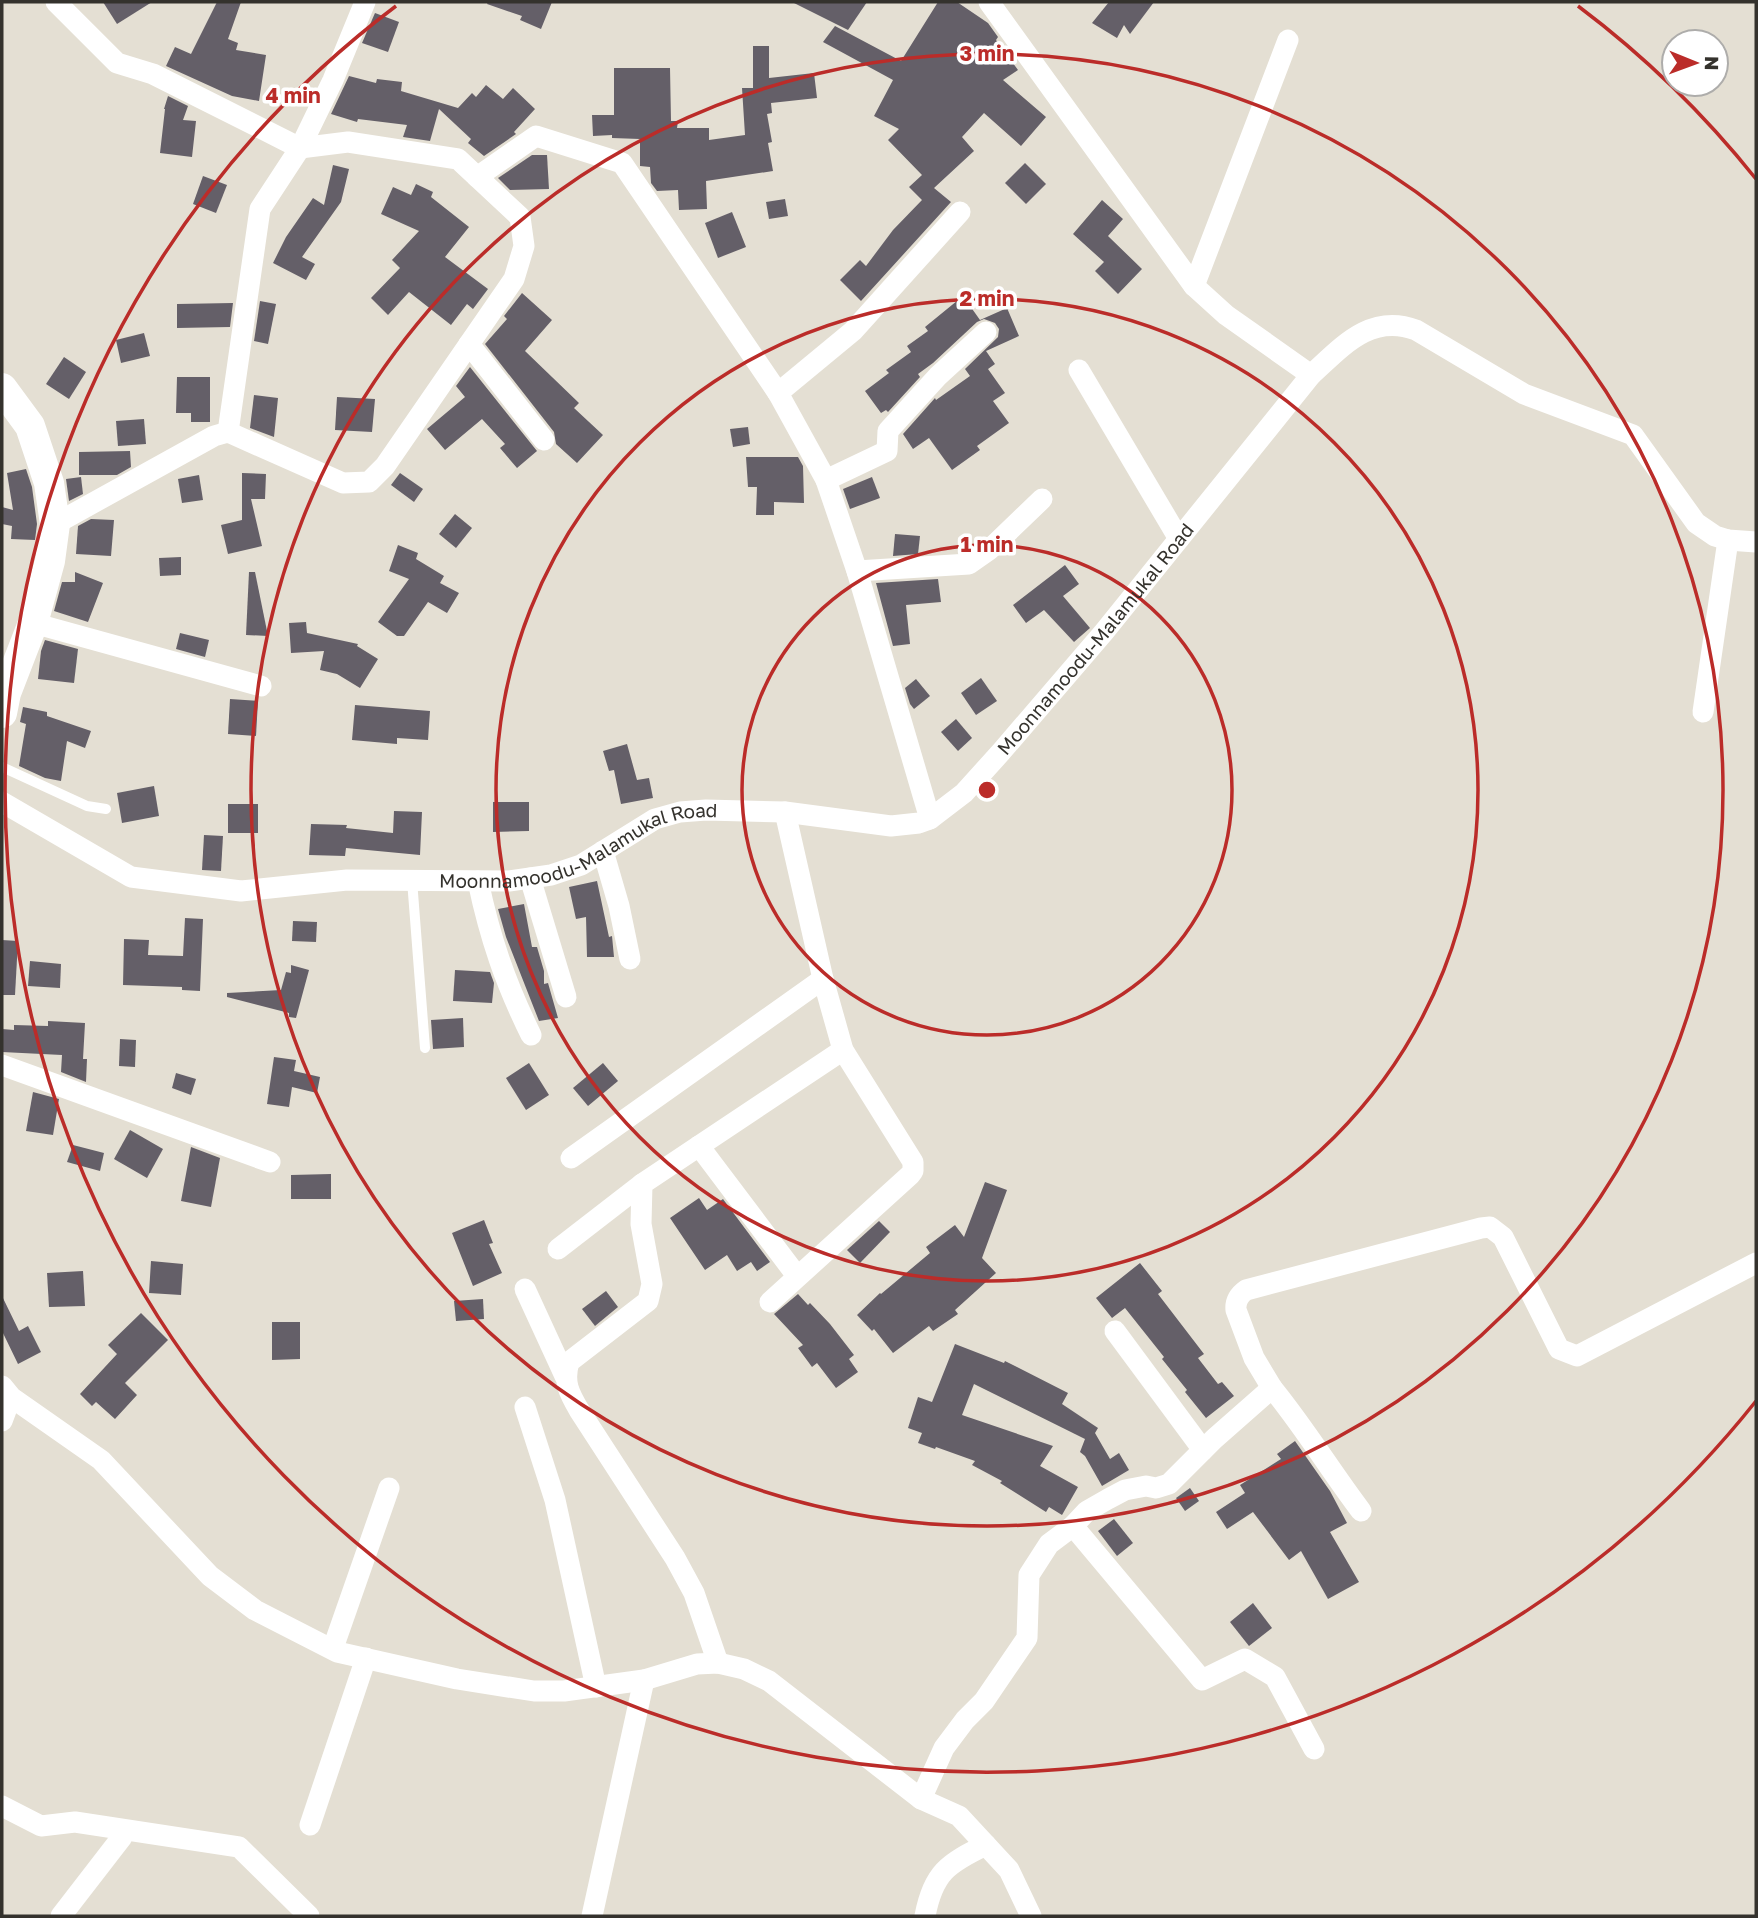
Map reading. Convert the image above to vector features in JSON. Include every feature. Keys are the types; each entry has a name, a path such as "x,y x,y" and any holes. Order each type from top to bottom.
{"main road":[{"path":"2,388 30,426 49,483 55,524 50,561 33,623 6,693 2,713"}],"street":[{"path":"55,524 214,436 228,432 343,483 369,482 385,466 514,279 524,246 520,217 458,159 348,142 300,148 153,74 117,63 56,2"},
{"path":"228,432 260,209 300,148 333,80 365,2"},
{"path":"989,2 1194,286 1226,315 1311,375"},
{"path":"1194,286 1288,40"},
{"path":"477,177 536,136 622,163 778,393 826,480 857,572 930,819"},
{"path":"778,393 853,331 960,212"},
{"name":"Moonnamoodu-Malamukal Road","path":"2,802 131,877 241,891 347,880 509,881 551,875 581,865 655,819 680,812 706,810 785,813 891,826 910,825 930,819 964,793 1104,632 1311,375 1342,347 1369,329 1391,324 1416,330 1524,394 1633,435 1696,523 1715,536 1756,542"},
{"path":"826,480 887,451 888,431 938,376 986,331"},
{"path":"469,344 544,440"},
{"path":"1079,370 1179,539"},
{"path":"857,572 969,564 989,551 1041,499"},
{"path":"1703,712 1728,540"},
{"path":"33,623 261,686"},
{"path":"770,1302 913,1171 913,1162 843,1050 823,979 785,813"},
{"path":"603,851 619,906 630,959"},
{"path":"530,878 566,997"},
{"path":"478,881 495,953 531,1035"},
{"path":"571,1158 823,979"},
{"path":"558,1249 642,1184 843,1050"},
{"path":"2,1065 270,1162"},
{"path":"699,1146 797,1276"},
{"path":"565,1376 569,1362 648,1301 652,1284 641,1224 642,1184"},
{"path":"1360,1511 1296,1417 1272,1388 1254,1358 1236,1310 1241,1293 1490,1227 1500,1233 1559,1349 1577,1356 1756,1264"},
{"path":"525,1289 565,1376 568,1391 652,1521 694,1593 718,1663"},
{"path":"1115,1331 1203,1450"},
{"path":"921,1798 944,1748 965,1720 984,1701 1027,1638 1029,1575 1049,1544 1073,1526 1087,1511 1125,1490 1146,1486 1156,1488 1168,1484 1272,1388"},
{"path":"2,1421 6,1392 101,1460 210,1576 255,1610 333,1648 457,1679 534,1691 564,1691 644,1680 697,1664 718,1663 744,1669 769,1681 921,1798 960,1816 1009,1870 1031,1916"},
{"path":"525,1406 555,1500 596,1687"},
{"path":"333,1648 389,1488"},
{"path":"1073,1526 1202,1680 1245,1659 1275,1677 1314,1749"},
{"path":"310,1825 366,1658"},
{"path":"592,1916 604,1872 644,1680"},
{"path":"3,1809 41,1826 75,1822 239,1847 309,1916"},
{"path":"61,1916 122,1837"},
{"path":"925,1916 930,1894 944,1870 956,1859 986,1845"}],"lane":[{"path":"2,767 87,806 106,809"},
{"path":"412,880 425,1048"}],"building":[{"path":"103,2 152,2 117,24"},
{"path":"217,2 241,2 228,39 238,43 236,50 266,55 259,101 232,96 166,66 175,47 191,54"},
{"path":"552,2 541,29 520,20 522,16 487,4"},
{"path":"792,2 867,2 848,30"},
{"path":"938,2 957,2 988,23 998,37 996,40 1018,70 1003,80 1046,117 1021,146 984,113 962,137 974,151 934,188 951,202 861,301 840,280 860,260 866,266 893,230 922,200 909,187 922,175 888,140 899,129 874,116 893,80 823,42 835,26 901,61"},
{"path":"1109,2 1154,2 1130,34 1124,25 1117,38 1092,23"},
{"path":"375,13 399,22 388,52 362,43"},
{"path":"753,46 769,46 769,78 814,73 817,98 771,103 772,113 767,114 773,171 706,181 707,209 679,210 678,190 657,191 651,183 650,167 640,166 640,139 612,138 612,135 593,136 592,115 614,115 614,68 670,68 671,121 678,121 677,128 709,128 709,140 745,135 742,88 753,88"},
{"path":"349,76 376,83 377,79 402,82 401,91 458,108 472,93 476,97 486,85 503,99 513,88 535,109 514,132 516,134 484,156 468,143 471,139 439,109 430,141 403,137 407,125 358,119 357,122 331,114"},
{"path":"168,96 188,106 183,120 196,121 192,157 160,153 164,109"},
{"path":"532,155 547,155 549,189 510,190 498,178"},
{"path":"1025,163 1046,184 1026,204 1005,183"},
{"path":"333,165 349,169 341,202 302,257 315,264 306,280 273,263 286,237 313,198 324,205"},
{"path":"203,176 227,185 216,213 193,204"},
{"path":"416,184 433,192 431,197 469,227 445,257 488,289 473,309 467,304 451,325 409,292 388,315 371,298 400,268 392,260 419,231 381,214 393,187 411,195"},
{"path":"785,199 788,216 769,219 766,202"},
{"path":"1102,200 1123,219 1108,236 1142,269 1118,294 1095,271 1104,262 1073,234"},
{"path":"732,212 746,247 718,258 705,223"},
{"path":"522,293 552,320 525,351 579,403 574,408 603,435 577,463 556,444 554,432 485,344 507,319 504,316"},
{"path":"963,296 980,320 1007,308 1019,336 986,351 995,364 988,369 1005,393 993,401 1009,423 977,446 980,450 952,470 929,438 913,449 903,434 935,398 936,400 970,376 965,369 998,337 999,329 995,323 984,319 977,322 918,374 920,377 888,412 886,410 881,413 865,391 889,373 886,370 911,352 907,346 928,331 925,327"},
{"path":"260,301 276,304 268,344 254,341"},
{"path":"233,303 230,327 177,328 177,304"},
{"path":"144,333 150,356 121,363 116,340"},
{"path":"64,357 86,372 69,399 46,384"},
{"path":"470,367 537,451 517,468 500,448 505,444 482,419 445,450 427,429 465,397 456,386"},
{"path":"177,377 210,377 210,422 191,422 191,413 176,413"},
{"path":"254,395 278,398 274,437 250,428"},
{"path":"337,397 375,399 372,432 335,430"},
{"path":"144,419 146,444 118,446 116,421"},
{"path":"748,427 750,444 733,447 730,429"},
{"path":"130,451 131,467 117,475 79,475 79,452"},
{"path":"746,457 798,457 803,466 804,503 774,502 774,515 756,515 757,487 748,487"},
{"path":"26,469 32,487 37,524 35,540 11,539 12,526 2,524 2,507 13,510 7,473"},
{"path":"242,473 266,474 265,499 251,499 262,546 228,554 221,525 242,520"},
{"path":"400,473 423,489 414,502 391,485"},
{"path":"199,475 203,500 182,503 178,479"},
{"path":"81,477 83,494 69,501 66,479"},
{"path":"872,477 880,498 850,509 843,489"},
{"path":"455,514 472,528 456,548 439,534"},
{"path":"91,519 114,520 111,556 76,554 78,526"},
{"path":"895,534 920,536 918,554 893,556"},
{"path":"398,545 418,553 416,559 444,576 440,583 459,593 447,613 428,602 404,636 397,636 378,622 409,579 389,571"},
{"path":"181,557 181,575 160,576 159,558"},
{"path":"1065,565 1079,584 1063,596 1090,628 1074,642 1044,610 1026,623 1013,605"},
{"path":"75,572 103,583 88,622 54,611 62,582 75,582"},
{"path":"249,572 255,572 268,636 246,635"},
{"path":"938,579 941,602 906,605 910,644 893,646 876,583"},
{"path":"306,622 307,633 358,644 357,646 378,659 360,688 337,674 320,670 324,651 291,653 289,623"},
{"path":"180,633 209,640 205,657 176,649"},
{"path":"45,640 78,649 74,683 38,679"},
{"path":"981,678 997,701 976,715 961,693"},
{"path":"916,679 930,696 914,709 905,688"},
{"path":"230,699 258,701 256,736 228,734"},
{"path":"355,705 430,711 428,740 397,738 397,744 352,740"},
{"path":"23,707 47,712 47,716 91,731 85,748 67,741 61,781 45,778 19,766 26,724 20,722"},
{"path":"956,719 972,738 958,751 941,732"},
{"path":"627,744 637,780 649,778 653,798 621,804 614,770 609,771 603,751"},
{"path":"154,786 159,816 122,823 117,793"},
{"path":"493,802 529,802 529,831 493,832"},
{"path":"228,804 258,804 258,833 228,833"},
{"path":"394,811 422,812 420,855 346,848 345,856 309,855 311,824 347,825 346,828 393,833"},
{"path":"204,835 223,836 221,871 202,870"},
{"path":"597,881 609,937 612,936 614,957 587,957 586,917 576,919 569,887"},
{"path":"524,904 532,947 537,947 544,971 544,984 548,983 558,1018 539,1021 506,937 498,909"},
{"path":"185,918 203,919 200,991 182,990 182,987 123,985 124,939 149,940 148,955 183,956"},
{"path":"293,921 317,922 316,942 292,941"},
{"path":"2,940 18,941 15,995 2,995"},
{"path":"30,961 61,964 60,988 28,986"},
{"path":"291,965 309,970 296,1018 289,1017 289,1013 227,997 227,993 281,990 286,972 291,973"},
{"path":"455,970 490,972 494,983 492,1003 453,1001"},
{"path":"463,1018 464,1047 433,1049 431,1020"},
{"path":"48,1021 85,1023 83,1059 87,1059 86,1082 61,1072 62,1055 2,1052 2,1029 14,1030 14,1025 48,1026"},
{"path":"120,1039 136,1040 135,1067 119,1066"},
{"path":"274,1057 296,1060 294,1071 320,1077 317,1093 292,1087 289,1107 267,1104"},
{"path":"529,1063 549,1095 526,1110 506,1078"},
{"path":"603,1063 618,1081 588,1106 573,1088"},
{"path":"176,1073 196,1079 191,1095 172,1088"},
{"path":"33,1092 59,1099 53,1135 26,1131"},
{"path":"130,1130 163,1149 147,1178 114,1159"},
{"path":"73,1145 104,1153 100,1171 67,1162"},
{"path":"191,1147 220,1158 211,1207 181,1201"},
{"path":"331,1174 331,1199 291,1199 291,1175"},
{"path":"985,1182 1007,1190 982,1258 996,1273 955,1310 958,1314 933,1331 929,1326 893,1353 874,1329 872,1331 857,1315 930,1253 926,1247 955,1225 964,1237"},
{"path":"699,1198 707,1210 723,1199 770,1262 757,1271 751,1262 737,1271 727,1255 705,1270 670,1218"},
{"path":"484,1220 493,1243 489,1244 502,1273 473,1286 452,1233"},
{"path":"879,1221 890,1232 860,1263 847,1250"},
{"path":"151,1261 183,1264 181,1295 149,1293"},
{"path":"1140,1263 1162,1291 1158,1294 1204,1354 1198,1358 1218,1384 1222,1382 1234,1396 1206,1418 1162,1359 1164,1357 1125,1308 1112,1318 1096,1298"},
{"path":"83,1271 85,1306 49,1307 47,1273"},
{"path":"606,1291 618,1307 595,1326 582,1309"},
{"path":"798,1294 830,1324 854,1355 849,1359 858,1372 836,1388 817,1363 812,1367 798,1348 803,1345 774,1314"},
{"path":"2,1296 19,1331 28,1326 41,1352 18,1364 2,1331"},
{"path":"483,1299 484,1319 456,1321 454,1301"},
{"path":"141,1313 168,1340 125,1383 137,1395 115,1419 96,1402 92,1406 80,1394 117,1354 108,1345"},
{"path":"272,1322 300,1322 300,1359 272,1360"},
{"path":"955,1344 1004,1363 1005,1361 1068,1393 1062,1404 1098,1428 1095,1433 1110,1459 1119,1453 1129,1470 1102,1486 1080,1452 1085,1439 974,1384 962,1415 1053,1446 1040,1466 1078,1487 1062,1515 1049,1507 1046,1512 1000,1483 1002,1481 972,1465 975,1461 918,1443 922,1433 908,1428 918,1397 932,1402"},
{"path":"1295,1441 1330,1491 1347,1523 1330,1532 1359,1582 1328,1599 1301,1551 1289,1560 1253,1512 1227,1529 1216,1512 1245,1493 1240,1485 1281,1459 1277,1454"},
{"path":"1190,1488 1199,1501 1185,1511 1176,1498"},
{"path":"1114,1519 1133,1543 1117,1556 1098,1531"},
{"path":"1253,1603 1272,1628 1249,1646 1230,1622"}]}
